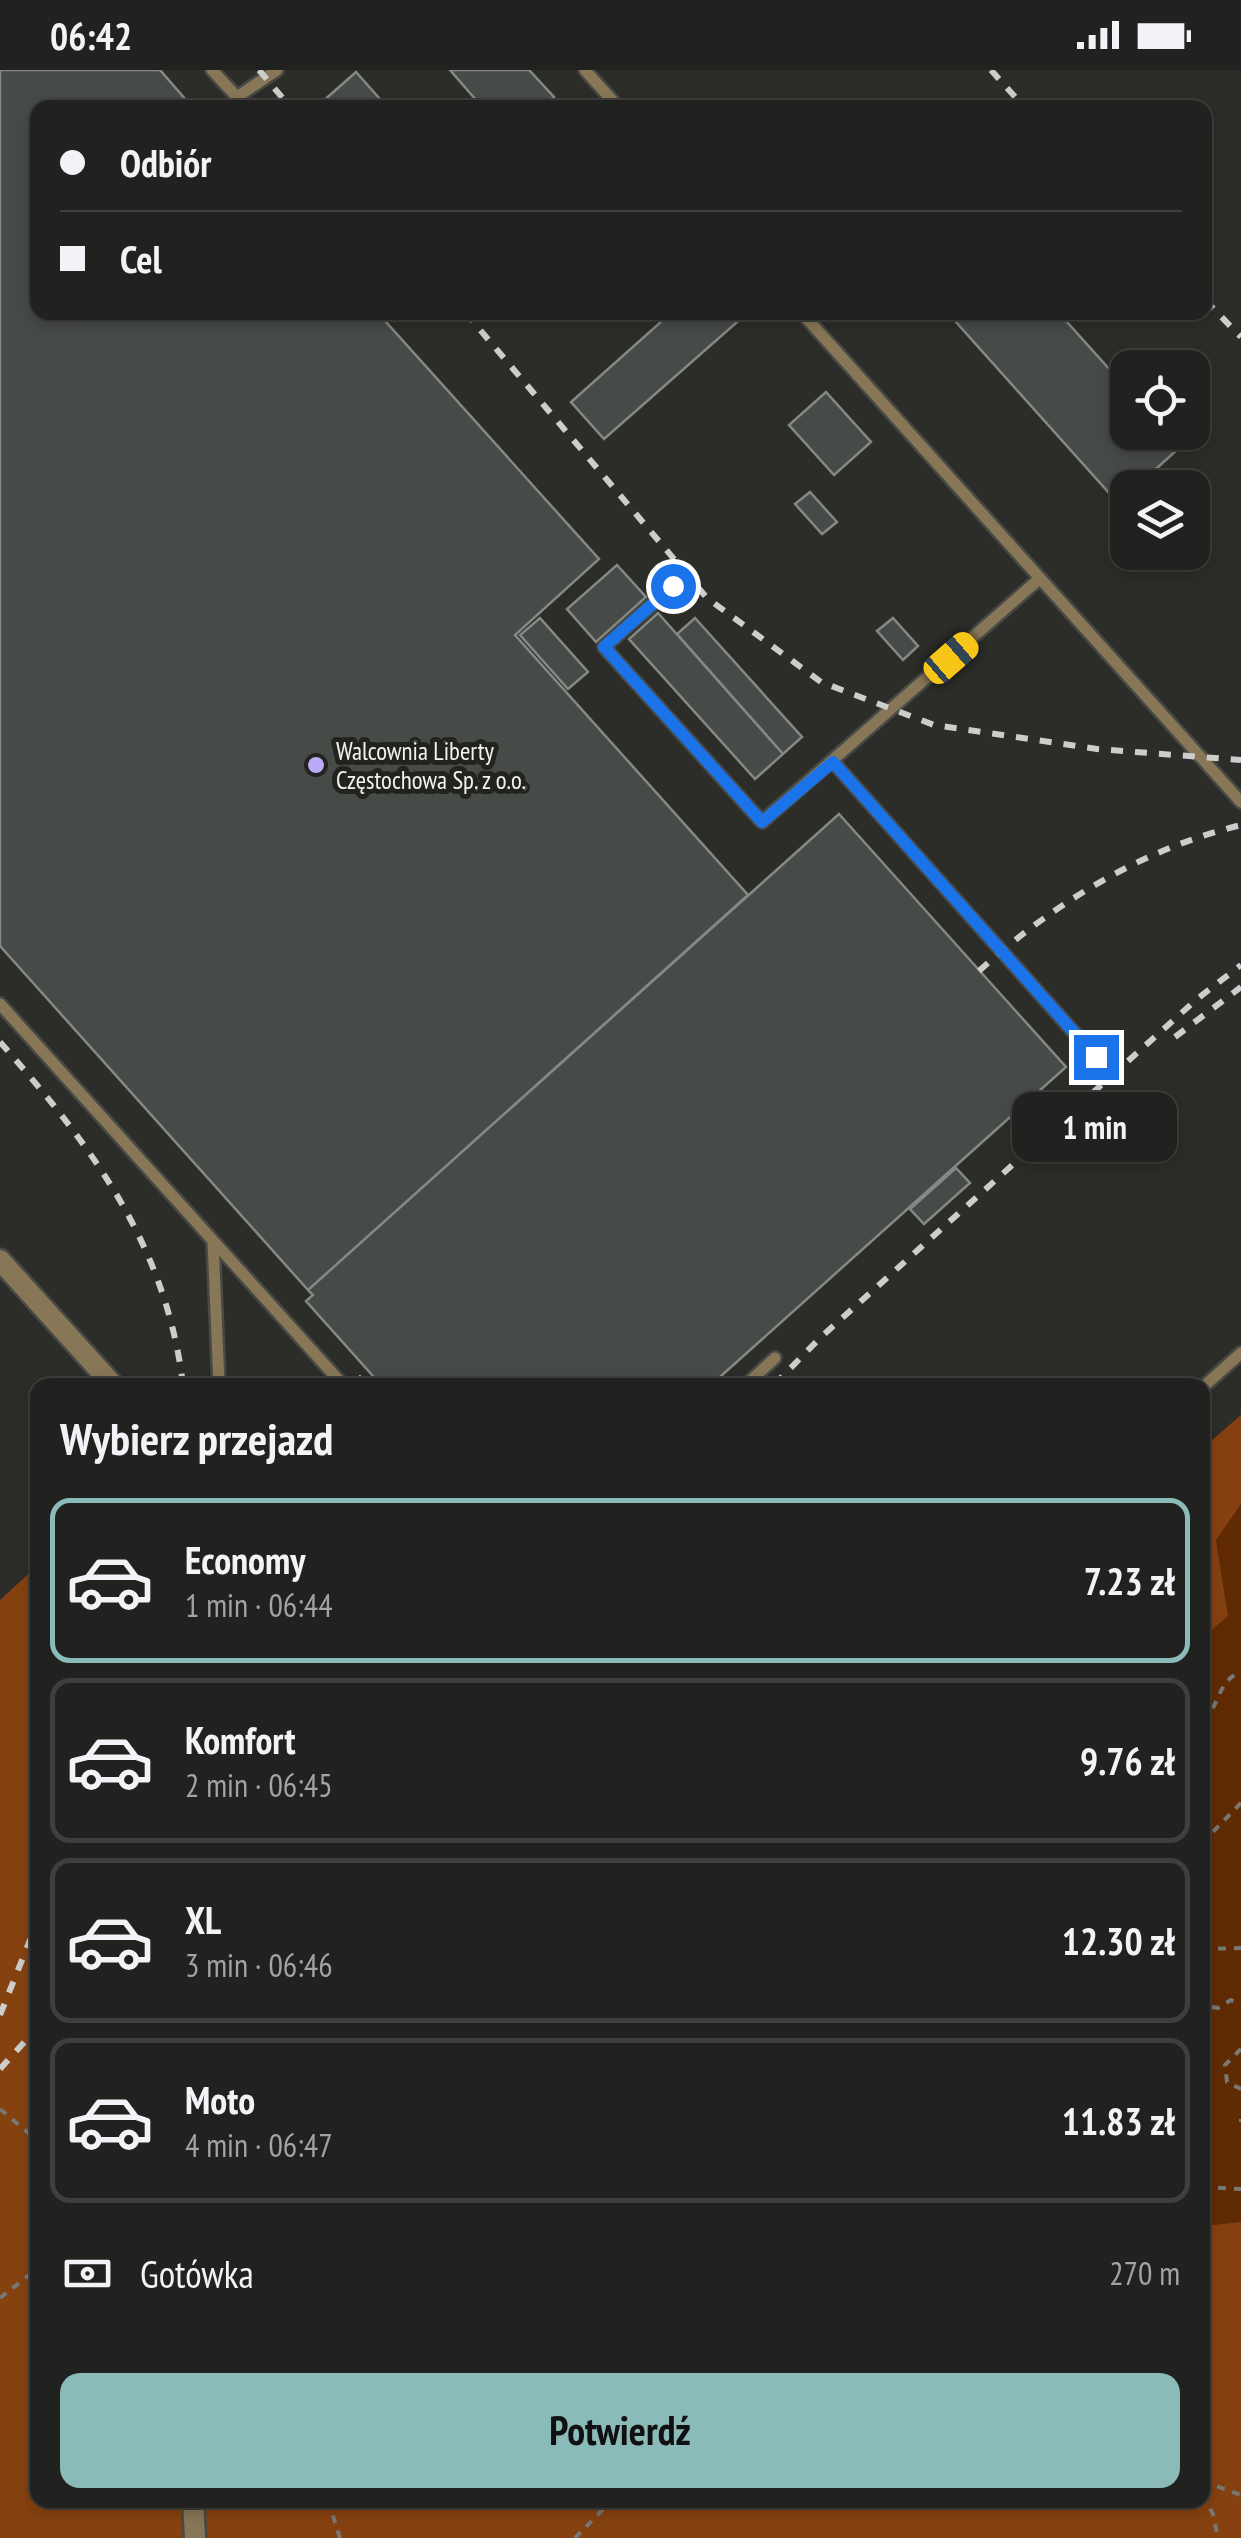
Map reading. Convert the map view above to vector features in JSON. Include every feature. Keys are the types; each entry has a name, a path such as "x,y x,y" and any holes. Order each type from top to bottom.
{"street":[{"path":"0,1260 106,1378"},
{"path":"193,2508 195,2538"}],"lane":[{"path":"212,70 236,97 277,70"},
{"path":"585,70 612,100"},
{"path":"808,320 1241,802"},
{"path":"673,586 604,647 762,822 1038,580"},
{"path":"833,762 1096,1057"},
{"path":"0,1004 337,1378"},
{"path":"213,1242 220,1378"},
{"path":"1210,1381 1241,1353"},
{"path":"754,1378 775,1358"}],"path":[{"path":"1210,1713 1223,1683 1241,1672"},
{"path":"1210,1835 1241,1803"},
{"path":"1210,1949 1241,1948"},
{"path":"1210,2007 1218,2008 1231,2000 1241,2004"},
{"path":"1241,2049 1225,2065 1227,2082 1241,2089"},
{"path":"0,2109 30,2135"},
{"path":"1210,2188 1241,2189"},
{"path":"0,2298 30,2274"},
{"path":"1210,2484 1241,2495"},
{"path":"331,2508 340,2538"},
{"path":"575,2538 604,2508"},
{"path":"1210,2508 1218,2538"}],"shaded area":[{"path":"1241,1415 1241,1504 1216,1540 1228,1616 1210,1632 1210,1442"},
{"path":"1241,1504 1241,2222 1210,2225 1210,1632 1228,1616 1216,1539"},
{"path":"30,1572 30,2508 1210,2508 1210,2225 1241,2222 1241,2538 0,2538 0,1600"}],"building":[{"name":"Walcownia Liberty Częstochowa Sp. z o.o.","path":"0,70 160,70 186,100 30,100 30,320 384,320 599,559 515,635 748,895 308,1290 0,946"},
{"path":"450,70 529,70 554,97 551,100 476,100"},
{"path":"356,72 381,100 324,100"},
{"path":"663,320 739,320 604,439 571,402"},
{"path":"954,320 1065,320 1110,370 1110,450 1177,450 1155,470 1110,470 1110,494"},
{"path":"826,392 871,442 834,475 789,425"},
{"path":"810,492 837,522 822,534 795,504"},
{"path":"617,565 646,597 596,642 567,609"},
{"path":"658,613 783,754 755,779 629,639"},
{"path":"540,618 588,672 568,689 520,635"},
{"path":"695,618 802,737 783,754 677,634"},
{"path":"893,618 918,646 903,660 877,631"},
{"path":"839,814 1066,1067 719,1378 375,1378 306,1301 313,1295 308,1290"},
{"path":"956,1168 970,1183 924,1224 910,1209"}],"railway":[{"path":"259,70 284,100"},
{"path":"991,70 1018,100"},
{"path":"1212,307 1241,337"},
{"path":"472,320 707,598 821,682 934,725 1097,749 1241,760"},
{"path":"979,971 1038,923 1101,882 1169,848 1241,825"},
{"path":"781,1378 820,1338 1197,999 1241,965"},
{"path":"1175,1037 1241,987"},
{"path":"0,1042 65,1119 119,1199 160,1286 182,1378"},
{"path":"361,1378 369,1371"},
{"path":"0,2015 30,1940"},
{"path":"0,2069 30,2036"}],"place":[{"name":"Walcownia Liberty Częstochowa Sp. z o.o.","path":"316,765"}],"route":[{"path":"673,586 604,647 630,676 762,822 833,762 1096,1057"}]}
